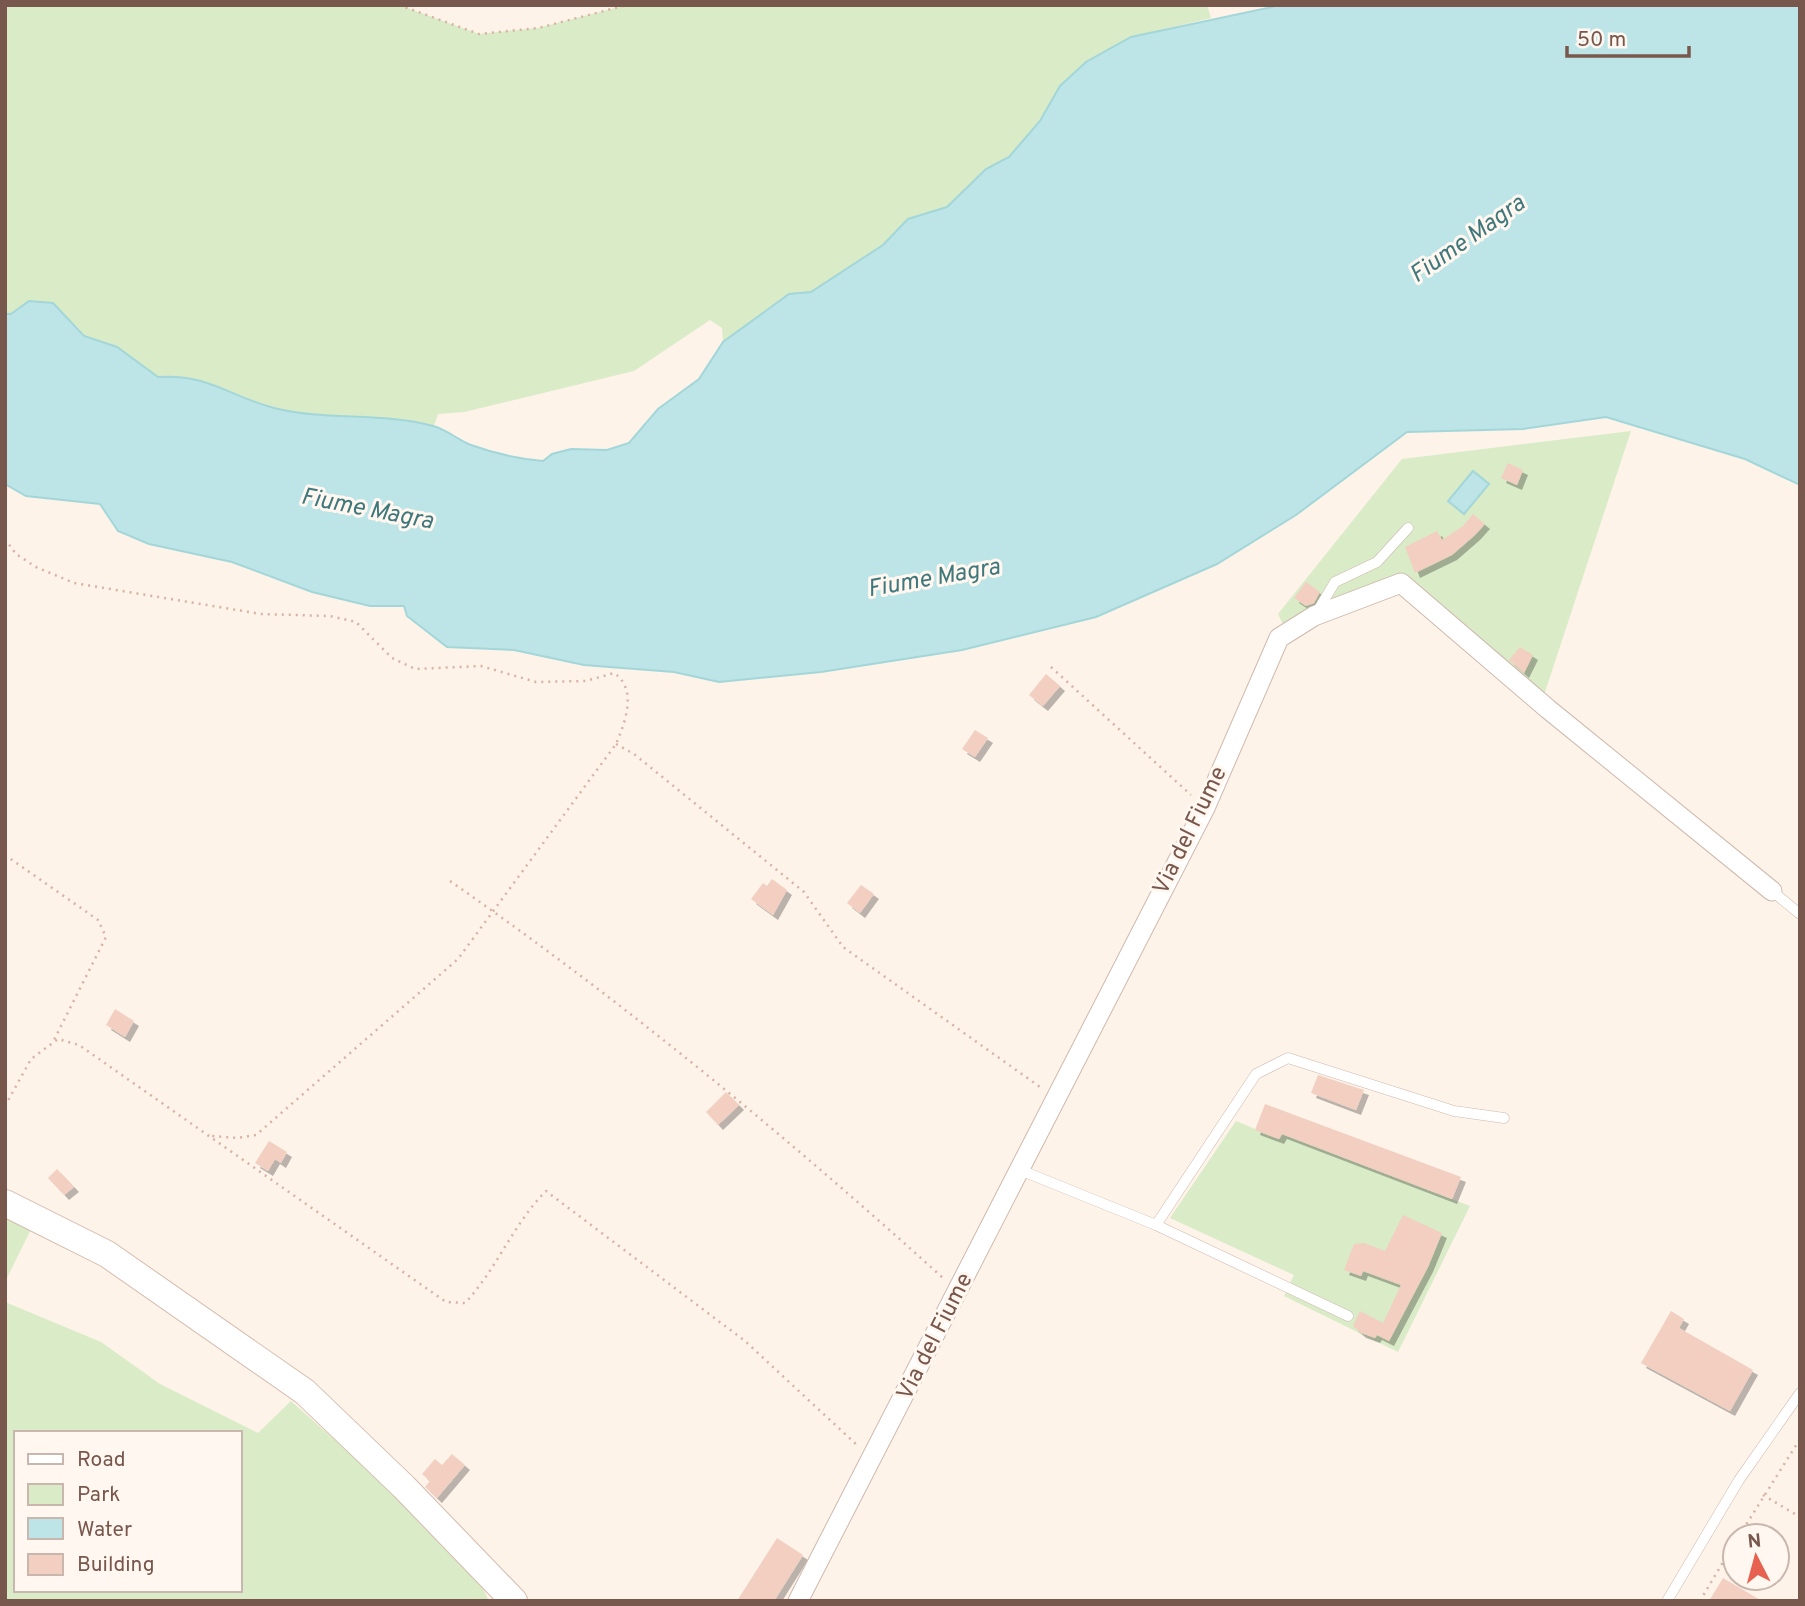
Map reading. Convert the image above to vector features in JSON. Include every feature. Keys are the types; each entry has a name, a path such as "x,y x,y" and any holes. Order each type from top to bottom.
{"main road":[{"path":"5,1203 107,1254 305,1392 514,1601"}],"street":[{"name":"Via del Fiume","path":"798,1601 873,1460 1205,808 1279,638 1314,616 1401,583 1548,709 1772,891"}],"lane":[{"path":"1314,616 1335,582 1377,562 1408,528"},
{"name":"Via del Fiume","path":"1772,891 1800,914"},
{"path":"1156,1225 1256,1074 1288,1058 1454,1111 1504,1118"},
{"path":"1020,1170 1156,1225 1348,1316"},
{"path":"1667,1601 1739,1480 1800,1393"}],"path":[{"path":"398,5 479,34 538,28 627,5"},
{"path":"5,539 16,554 36,567 74,583 261,614 330,616 356,622 392,657 415,669 481,666 536,681 586,681 614,673 621,678 629,704 616,744 458,959 256,1135 237,1138 212,1136"},
{"path":"1051,667 1205,808"},
{"path":"616,744 634,754 779,869 818,908 843,947 1057,1098"},
{"path":"5,855 98,920 106,937 53,1043"},
{"path":"450,881 550,951 718,1080 958,1292"},
{"path":"5,1106 31,1059 58,1039 79,1045 212,1136 246,1165 446,1302 465,1303 479,1288 533,1204 546,1191 745,1341 873,1460"},
{"path":"1747,1522 1800,1439"},
{"path":"1763,1494 1800,1517"},
{"path":"1700,1601 1721,1566"}],"green space":[{"path":"5,5 399,5 479,34 538,28 627,5 1207,5 1211,18 1131,37 1060,86 1040,121 1009,157 986,169 947,207 908,219 883,245 811,292 789,294 723,342 722,328 710,320 634,371 464,412 438,414 434,426 375,418 315,417 286,412 198,381 158,378 117,347 84,336 53,303 29,301 11,314 5,314"},
{"path":"1631,431 1542,701 1403,578 1286,630 1278,614 1402,459"},
{"path":"1236,1121 1279,1139 1282,1134 1470,1206 1398,1352 1284,1296 1294,1275 1170,1218"},
{"path":"5,1213 33,1225 5,1282"},
{"path":"5,1302 101,1342 160,1384 258,1433 291,1401 473,1568 489,1601 5,1601"}],"water":[{"name":"Fiume Magra","path":"1281,5 1800,5 1800,485 1745,459 1606,417 1523,429 1407,432 1296,515 1217,564 1096,617 962,650 821,672 719,682 674,672 584,665 514,650 447,647 407,616 404,606 370,606 312,592 232,562 149,544 118,531 100,504 26,496 5,484 5,314 11,314 29,301 53,303 84,336 117,347 158,377 205,382 274,408 413,422 438,427 466,443 488,451 543,461 552,454 571,449 607,450 629,443 658,409 699,379 723,342 789,294 811,292 883,245 908,219 947,207 986,169 1009,157 1040,121 1060,86 1086,62 1131,37"},
{"path":"1473,471 1489,484 1464,514 1448,501"}],"building":[{"path":"1508,463 1523,470 1517,485 1501,478"},
{"path":"1473,514 1485,524 1475,535 1452,555 1415,573 1405,547 1437,531 1442,540 1463,526"},
{"path":"1306,582 1320,592 1314,603 1306,606 1294,598"},
{"path":"1520,647 1533,655 1524,673 1509,660"},
{"path":"1046,674 1060,686 1043,706 1029,695"},
{"path":"975,730 988,738 975,757 962,749"},
{"path":"772,879 787,890 773,915 751,899 763,883 767,886"},
{"path":"861,885 874,894 860,913 847,903"},
{"path":"115,1009 134,1021 125,1037 106,1025"},
{"path":"1318,1075 1364,1090 1356,1110 1311,1093"},
{"path":"726,1092 739,1105 718,1125 706,1112"},
{"path":"1265,1104 1461,1177 1452,1199 1282,1134 1279,1139 1255,1130"},
{"path":"269,1141 287,1152 281,1163 275,1159 268,1171 255,1163"},
{"path":"57,1169 74,1187 64,1195 48,1178"},
{"path":"1403,1215 1442,1233 1428,1267 1389,1341 1377,1335 1375,1338 1361,1333 1353,1326 1360,1311 1383,1323 1401,1285 1363,1271 1361,1276 1344,1270 1354,1244 1364,1243 1385,1251"},
{"path":"1671,1311 1684,1319 1679,1328 1753,1370 1730,1411 1641,1363"},
{"path":"452,1454 465,1465 437,1498 425,1487 430,1481 422,1474 435,1459 442,1465"},
{"path":"777,1538 803,1555 774,1601 737,1601"},
{"path":"1721,1581 1721,1592 1747,1592 1762,1601 1709,1601"}]}
